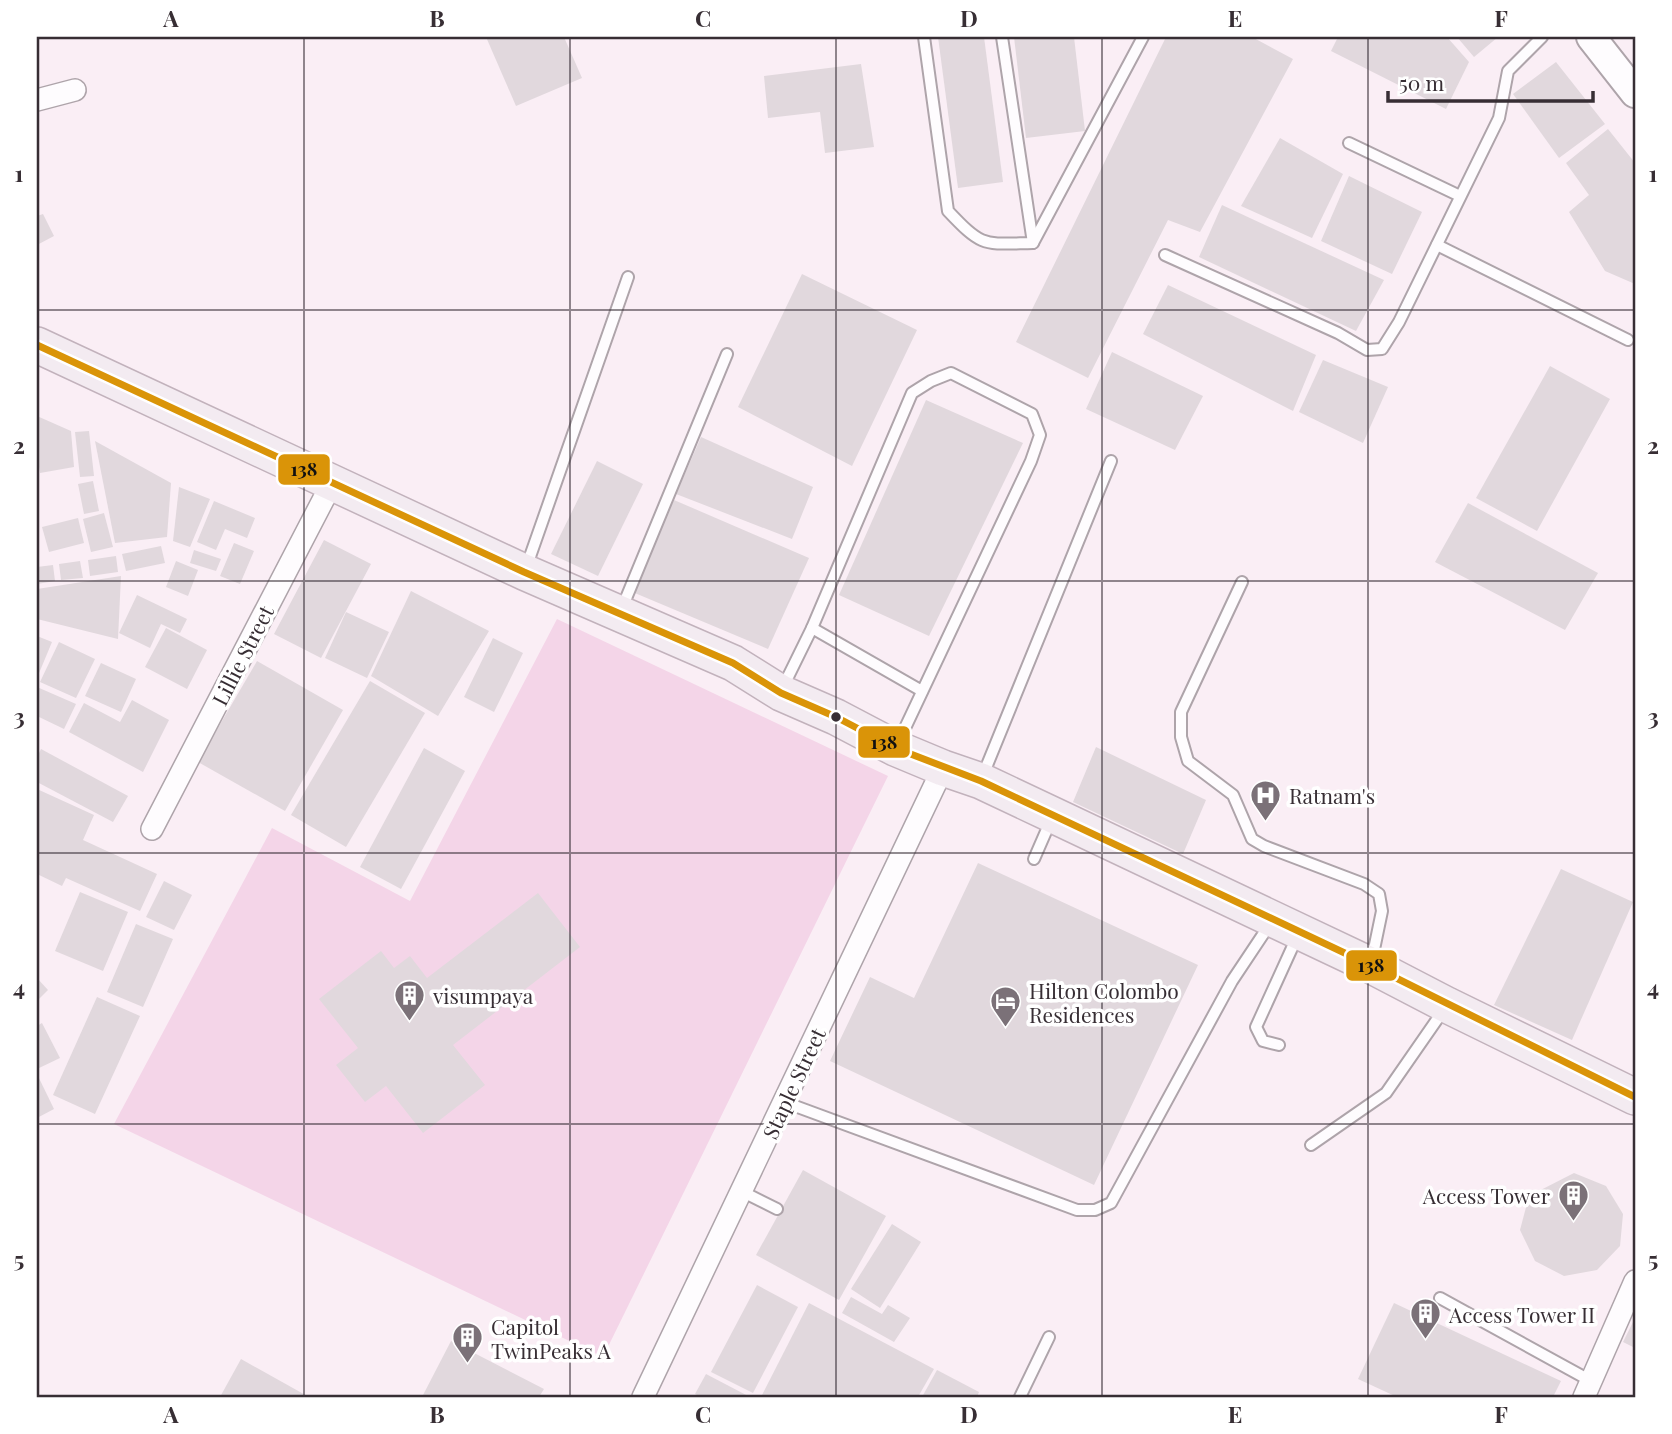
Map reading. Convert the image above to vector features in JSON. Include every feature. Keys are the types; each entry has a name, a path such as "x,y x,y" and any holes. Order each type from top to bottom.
{"main road":[{"path":"37,345 524,572 733,663 781,693 895,748 981,781 1370,965 1635,1097"}],"street":[{"path":"1591,37 1635,93"},
{"path":"37,100 75,90"},
{"name":"Lillie Street","path":"152,829 333,481"},
{"name":"Staple Street","path":"643,1397 943,768"},
{"path":"1587,1389 1635,1281"}],"lane":[{"path":"924,37 948,211 984,244 1033,243"},
{"path":"1002,37 1033,243"},
{"path":"1033,243 1143,37"},
{"path":"1165,255 1338,333 1367,350 1382,349 1390,338 1499,118 1508,71 1542,37"},
{"path":"1349,143 1460,196"},
{"path":"1437,245 1628,340"},
{"path":"524,572 628,277"},
{"path":"619,614 727,354"},
{"path":"781,693 812,628 912,393 951,373 1032,414 1040,435 1031,461 895,748"},
{"path":"981,781 1111,461"},
{"path":"1241,582 1181,712 1181,737 1188,761 1233,795 1252,839 1364,884 1379,894 1382,911 1370,965"},
{"path":"812,628 922,691"},
{"path":"1034,859 1053,815"},
{"path":"784,1102 1077,1210 1096,1210 1111,1203 1233,981 1286,925"},
{"path":"1279,1045 1263,1041 1256,1027 1286,925"},
{"path":"1311,1145 1386,1093 1447,1005"},
{"path":"741,1191 777,1209"},
{"path":"1440,1298 1587,1389"},
{"path":"1020,1397 1049,1337"}],"shaded area":[{"path":"557,619 888,776 603,1357 114,1124 272,828 410,901"}],"building":[{"path":"486,37 564,37 582,78 516,106"},
{"path":"938,37 984,37 1003,182 958,188"},
{"path":"1014,37 1074,37 1085,131 1026,138"},
{"path":"1166,37 1252,37 1293,59 1200,232 1168,220 1088,378 1016,342"},
{"path":"1338,37 1447,37 1469,62 1446,109 1331,51"},
{"path":"1457,37 1498,37 1474,57"},
{"path":"1556,62 1605,124 1559,158 1513,94"},
{"path":"861,64 874,147 825,153 820,112 768,118 764,76"},
{"path":"1608,129 1635,163 1635,284 1605,271 1569,212 1589,195 1566,163"},
{"path":"1280,138 1343,174 1312,238 1241,206"},
{"path":"1349,176 1422,212 1392,274 1321,241"},
{"path":"1222,205 1384,280 1356,331 1199,257"},
{"path":"43,214 54,236 37,245 37,216"},
{"path":"802,274 917,330 852,466 738,407"},
{"path":"1168,285 1316,355 1293,411 1143,334"},
{"path":"1112,352 1203,396 1175,450 1086,409"},
{"path":"1323,360 1388,387 1363,443 1299,412"},
{"path":"1550,366 1610,399 1537,531 1476,498"},
{"path":"926,400 1023,443 929,636 839,595"},
{"path":"37,416 71,431 74,467 40,473"},
{"path":"89,431 94,476 80,477 75,432"},
{"path":"701,437 813,487 792,539 676,494"},
{"path":"95,441 171,483 167,537 115,543"},
{"path":"597,461 643,484 598,576 551,554"},
{"path":"93,481 99,511 84,514 78,484"},
{"path":"179,487 210,499 190,547 173,541"},
{"path":"674,500 809,558 768,649 630,591"},
{"path":"214,501 255,518 247,538 225,529 216,550 197,542"},
{"path":"1468,503 1598,573 1565,630 1435,562"},
{"path":"104,513 113,547 91,552 83,519"},
{"path":"78,518 84,543 49,552 42,527"},
{"path":"324,540 371,564 321,658 274,634"},
{"path":"234,543 254,551 240,584 220,576"},
{"path":"161,546 165,563 126,571 122,554"},
{"path":"194,550 221,559 216,571 190,563"},
{"path":"116,556 118,572 90,576 88,560"},
{"path":"80,561 83,578 61,580 59,564"},
{"path":"176,561 198,570 188,596 166,587"},
{"path":"53,565 55,581 37,584 37,567"},
{"path":"121,576 118,639 37,619 37,589"},
{"path":"411,591 489,631 438,716 371,676"},
{"path":"137,595 187,619 180,633 161,624 150,648 119,633"},
{"path":"346,612 389,632 367,678 325,658"},
{"path":"166,628 207,650 187,689 145,667"},
{"path":"37,636 52,642 37,678"},
{"path":"493,638 523,653 494,712 464,697"},
{"path":"59,642 95,659 76,698 40,682"},
{"path":"257,661 343,710 285,811 198,762"},
{"path":"101,663 136,679 121,712 85,696"},
{"path":"370,681 425,713 346,847 291,815"},
{"path":"37,687 76,704 64,729 37,716"},
{"path":"132,700 169,720 143,772 69,732 84,703 120,722"},
{"path":"1096,747 1206,800 1183,854 1073,802"},
{"path":"424,748 465,771 401,889 360,867"},
{"path":"41,749 128,796 113,822 37,782 37,757"},
{"path":"37,789 94,815 83,840 157,874 140,911 66,878 62,886 37,874"},
{"name":"Hilton Colombo Residences","path":"978,863 1198,965 1094,1185 830,1061 870,977 914,998"},
{"path":"1561,869 1633,902 1572,1040 1494,1005"},
{"path":"164,881 192,895 174,930 146,917"},
{"path":"80,892 128,912 103,971 55,951"},
{"name":"visumpaya","path":"538,893 580,947 453,1045 485,1085 423,1133 386,1086 365,1102 336,1065 358,1048 319,999 381,951 394,968 410,956 427,978"},
{"path":"136,924 173,939 143,1007 107,992"},
{"path":"37,978 48,990 37,1001"},
{"path":"97,997 140,1016 95,1114 53,1095"},
{"path":"42,1023 60,1058 37,1069 37,1026"},
{"path":"37,1074 54,1109 37,1118"},
{"path":"803,1170 886,1216 839,1300 756,1255"},
{"name":"Access Tower","path":"1574,1173 1606,1186 1623,1214 1620,1246 1597,1270 1564,1276 1535,1261 1520,1230 1529,1196"},
{"path":"892,1224 921,1242 880,1308 851,1289"},
{"path":"757,1285 798,1307 753,1393 711,1372"},
{"path":"851,1297 882,1314 888,1305 910,1318 894,1342 842,1313"},
{"path":"809,1303 934,1369 918,1397 761,1397"},
{"name":"Access Tower II","path":"1394,1303 1561,1381 1553,1397 1397,1397 1358,1379"},
{"path":"1635,1318 1635,1348 1623,1342"},
{"name":"Capitol TwinPeaks A","path":"451,1341 544,1389 539,1397 422,1397"},
{"path":"241,1359 309,1397 220,1397"},
{"path":"937,1370 979,1392 977,1397 922,1397"},
{"path":"706,1374 750,1397 701,1397 695,1394"}],"transit line":[{"name":"138","path":"37,345 524,572 733,663 781,693 836,717 895,748 981,781 1370,965 1635,1097"}],"place":[{"name":"Ratnam's","path":"1266,822"},
{"name":"visumpaya","path":"410,1022"},
{"name":"Hilton Colombo Residences","path":"1006,1029"},
{"name":"Access Tower","path":"1573,1222"},
{"name":"Access Tower II","path":"1426,1341"},
{"name":"Capitol TwinPeaks A","path":"468,1365"}]}
